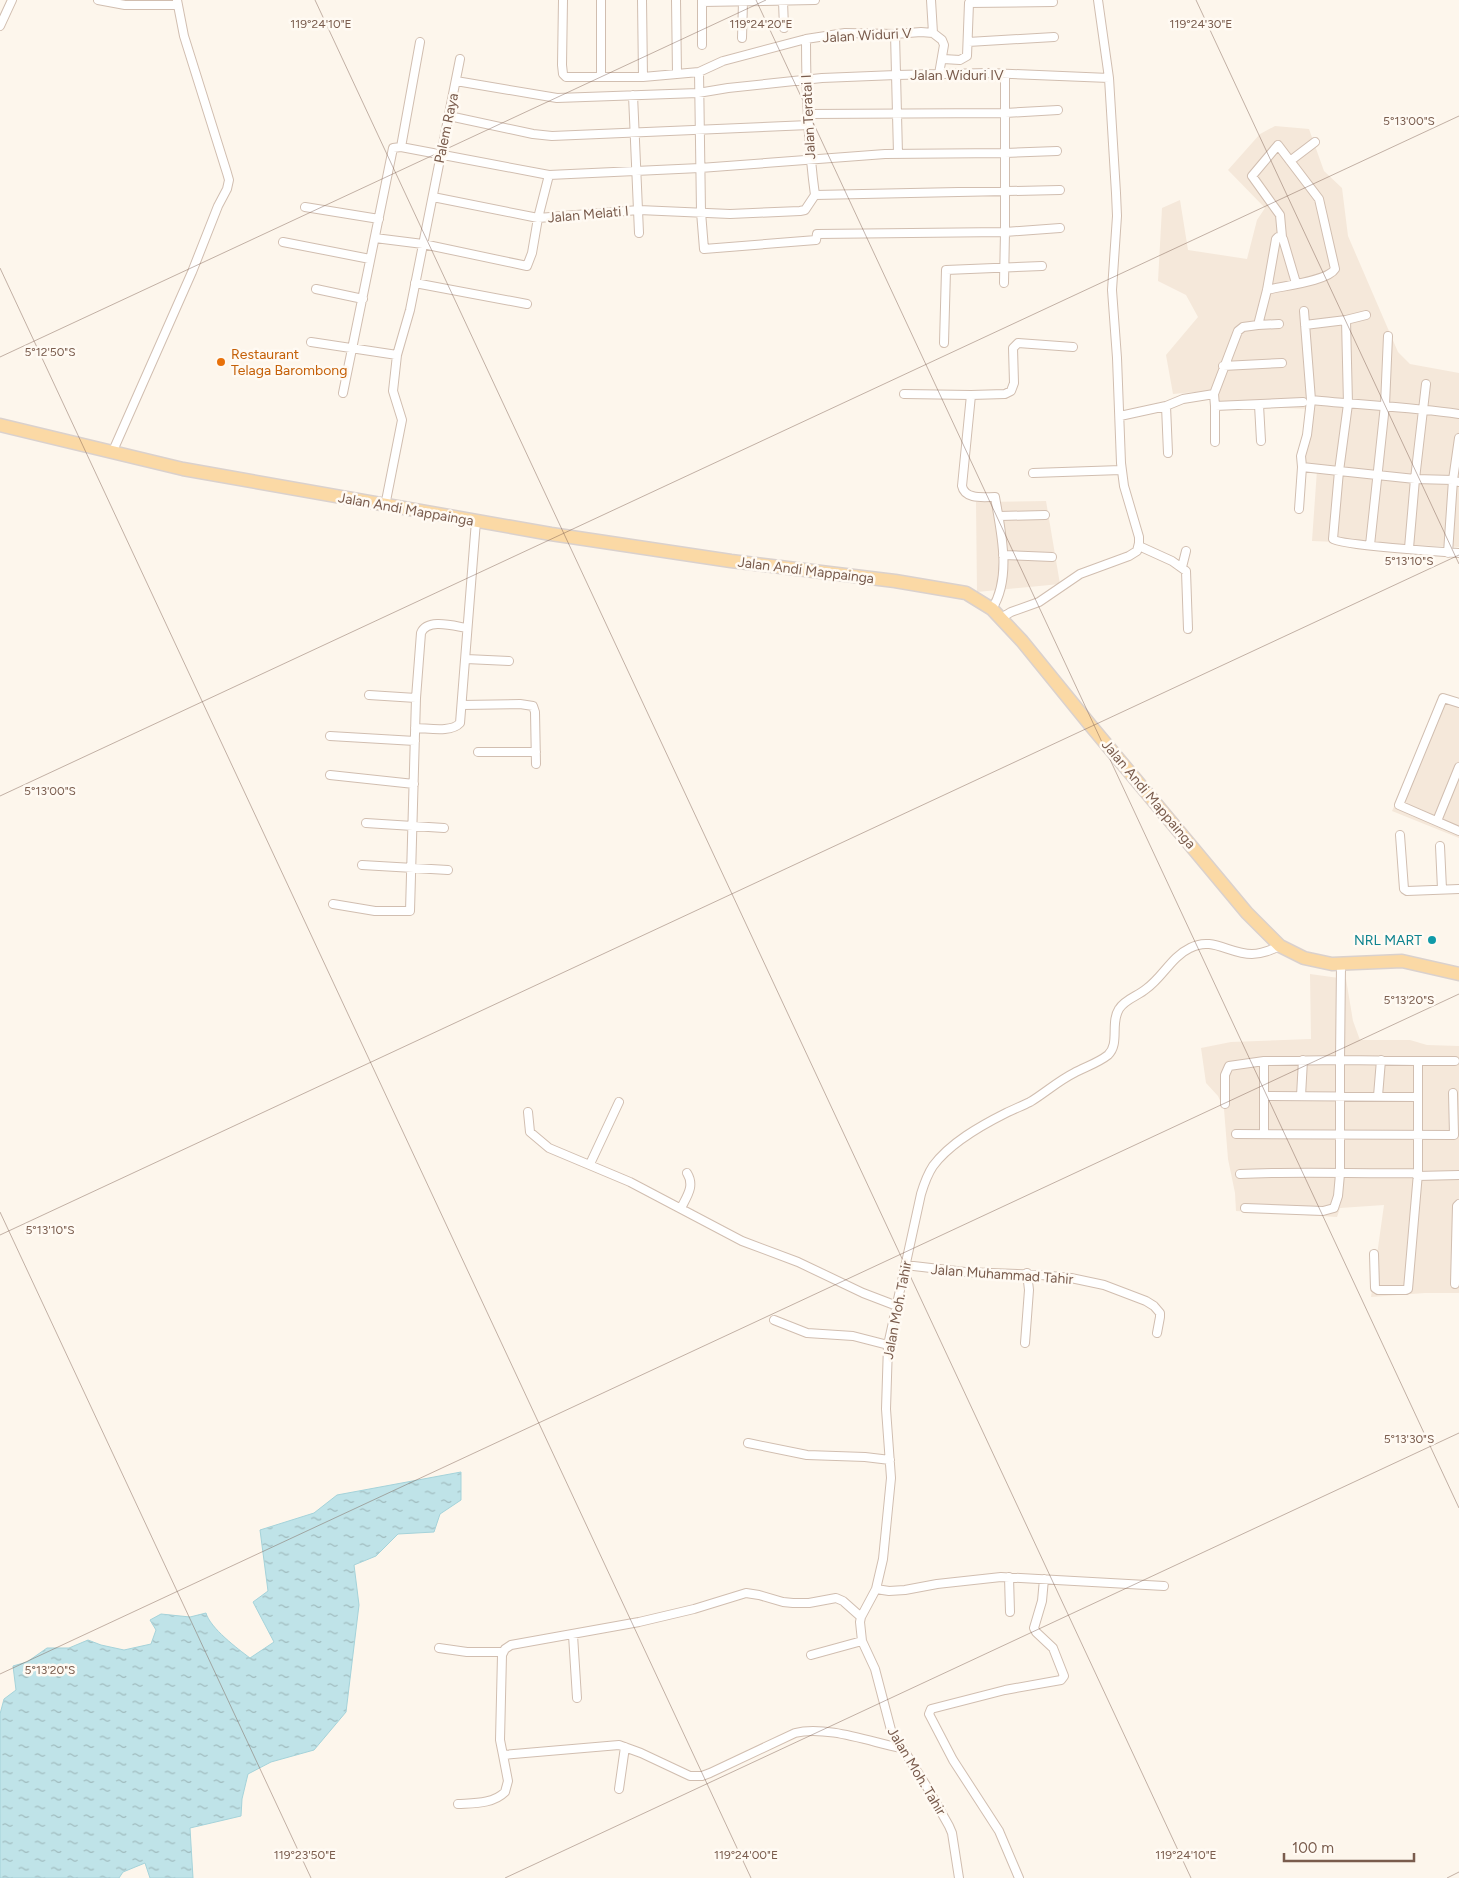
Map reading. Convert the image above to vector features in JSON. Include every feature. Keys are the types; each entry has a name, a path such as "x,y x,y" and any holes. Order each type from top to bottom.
{"main road":[{"name":"Jalan Andi Mappainga","path":"0,425 183,469 385,506 667,552 943,588 966,593 992,609 1022,641 1242,907 1280,946 1304,958 1323,963 1342,965 1402,961 1459,974"}],"street":[{"path":"1,22 12,0"},
{"path":"98,0 125,5 177,2 184,36 227,173 228,184 192,272 112,453"},
{"path":"563,0 564,74 569,77 642,77 699,72 701,212 704,249 816,240 817,234 1005,232 1060,228"},
{"path":"601,76 602,0"},
{"path":"642,0 642,77"},
{"path":"676,0 677,74"},
{"path":"702,44 702,1 815,0"},
{"path":"931,0 933,33 942,40 944,45 939,74"},
{"path":"1001,618 1011,612 1039,602 1080,574 1129,556 1137,551 1139,546 1139,537 1121,470 1120,416 1112,290 1117,216 1109,78 1098,0"},
{"path":"783,1 784,28"},
{"path":"742,38 743,2"},
{"path":"943,59 965,58 967,56 969,2 1053,2"},
{"name":"Jalan Widuri V","path":"699,72 723,60 806,39 845,33 933,33"},
{"path":"895,34 898,154"},
{"path":"968,42 1054,37"},
{"name":"Jalan Teratai I","path":"806,39 810,160 815,195"},
{"path":"401,147 420,42"},
{"name":"Palem Raya","path":"385,506 402,420 402,414 395,401 393,391 397,355 410,310 460,59"},
{"path":"1004,283 1005,74"},
{"name":"Jalan Widuri IV","path":"456,81 547,97 698,93 806,80 896,75 1005,74 1109,78"},
{"path":"633,95 639,233"},
{"path":"808,114 1058,110"},
{"path":"449,116 533,134 552,136 699,128 809,125"},
{"path":"1290,161 1315,142"},
{"path":"1267,290 1296,283 1331,274 1335,265 1319,199 1278,145 1252,176 1280,215 1282,237 1296,283"},
{"path":"343,393 394,147 549,175 700,168 885,154 1057,151"},
{"path":"375,238 423,244 525,266 529,264 549,175"},
{"path":"638,210 739,214 800,211 804,210 815,195 1060,190"},
{"name":"Jalan Melati I","path":"433,197 538,218 638,210"},
{"path":"305,207 379,219"},
{"path":"1258,325 1267,290 1276,238 1282,237"},
{"path":"283,242 370,259"},
{"path":"944,343 946,270 1042,266"},
{"path":"415,282 527,304"},
{"path":"316,289 362,299"},
{"path":"1299,509 1302,456 1307,435 1304,311"},
{"path":"1305,325 1346,320 1366,315"},
{"path":"1346,320 1348,404 1332,539 1336,542 1459,553"},
{"path":"1214,442 1214,394 1223,366 1238,331 1246,326 1279,324"},
{"path":"1370,545 1385,405 1388,336"},
{"path":"311,342 397,355"},
{"path":"904,394 1005,394 1011,392 1014,383 1013,348 1018,343 1073,347"},
{"path":"1223,366 1282,363"},
{"path":"1409,548 1426,384"},
{"path":"1120,416 1166,406 1183,399 1214,394"},
{"path":"971,395 963,489 968,495 995,497 1003,554 1000,592 992,609"},
{"path":"1215,406 1307,401 1385,405 1459,414"},
{"path":"1259,405 1261,440"},
{"path":"1166,406 1168,453"},
{"path":"1448,552 1455,513 1459,438"},
{"path":"1302,467 1415,479 1456,481"},
{"path":"1033,473 1121,470"},
{"path":"999,516 1045,515"},
{"path":"415,728 444,729 457,726 460,723 476,521"},
{"path":"1139,546 1182,567 1187,573 1188,629"},
{"path":"1182,567 1186,551"},
{"path":"1003,554 1052,557"},
{"path":"333,904 375,910 410,911 416,698 419,650 423,629 429,624 468,628"},
{"path":"466,659 509,661"},
{"path":"369,695 416,698"},
{"path":"1459,704 1443,698 1399,805 1459,830"},
{"path":"462,705 520,704 533,706 535,712 536,764"},
{"path":"330,736 415,741"},
{"path":"478,752 536,752"},
{"path":"1437,821 1459,767"},
{"path":"330,774 414,784"},
{"path":"366,823 444,828"},
{"path":"1400,836 1404,889 1408,891 1459,889"},
{"path":"1440,846 1442,889"},
{"path":"362,865 448,870"},
{"name":"Jalan Moh. Tahir","path":"959,1878 952,1833 949,1826 927,1787 901,1748 888,1723 877,1674 862,1642 860,1622 861,1616 876,1589 882,1559 890,1478 886,1409 888,1345 926,1177 946,1152 961,1140 984,1125 1028,1104 1073,1073 1109,1054 1114,1044 1114,1022 1119,1009 1154,983 1182,952 1204,943 1211,943 1252,954 1260,954 1280,946"},
{"path":"1245,1208 1295,1211 1330,1210 1334,1208 1336,1203 1340,1174 1342,965"},
{"path":"1301,1096 1303,1060"},
{"path":"1225,1104 1224,1075 1229,1066 1264,1061 1303,1060 1456,1061"},
{"path":"1378,1096 1381,1060"},
{"path":"1264,1061 1264,1134"},
{"path":"1374,1254 1375,1288 1378,1290 1408,1289 1418,1174 1418,1061"},
{"path":"1236,1134 1456,1135 1453,1093"},
{"path":"1264,1096 1417,1098"},
{"path":"590,1164 619,1102"},
{"path":"528,1112 530,1132 549,1148 590,1164 681,1208 742,1241 798,1262 863,1293 897,1306"},
{"path":"1240,1174 1272,1172 1459,1174"},
{"path":"681,1208 692,1185 687,1173"},
{"path":"1455,1284 1457,1206 1459,1204"},
{"name":"Jalan Muhammad Tahir","path":"905,1265 965,1272 1027,1274 1090,1281 1146,1301 1154,1306 1160,1313 1157,1333"},
{"path":"1025,1343 1029,1290 1027,1274"},
{"path":"774,1320 807,1333 853,1336 888,1345"},
{"path":"748,1443 807,1455 865,1456 890,1460"},
{"path":"876,1589 889,1591 905,1590 938,1584 1009,1578 1164,1586"},
{"path":"1009,1578 1010,1612"},
{"path":"1019,1878 998,1832 953,1760 929,1714 931,1709 946,1704 1005,1690 1061,1680 1064,1676 1053,1648 1034,1628 1042,1601 1044,1579"},
{"path":"458,1804 496,1799 505,1792 508,1781 500,1740 500,1724 503,1652 508,1647 676,1613 746,1593 793,1603 809,1603 836,1598 843,1600 861,1616"},
{"path":"572,1635 577,1698"},
{"path":"811,1655 862,1642"},
{"path":"439,1648 467,1652 503,1652"},
{"path":"503,1755 611,1745 641,1752 683,1774 696,1777 710,1773 803,1731 837,1734 901,1748"},
{"path":"619,1789 625,1747"}],"shaded area":[{"path":"1275,126 1309,129 1324,171 1342,188 1348,236 1398,352 1410,364 1459,373 1459,547 1312,541 1317,470 1303,469 1309,409 1213,405 1207,391 1173,394 1166,355 1198,317 1186,295 1158,281 1162,208 1180,200 1188,250 1247,259 1257,220 1265,208 1228,170 1260,134"},
{"path":"1046,501 1060,584 977,592 976,502"},
{"path":"1444,694 1459,700 1459,838 1392,811"},
{"path":"1310,974 1346,979 1353,1021 1360,1040 1410,1040 1427,1045 1459,1046 1459,1293 1425,1293 1371,1297 1384,1205 1340,1208 1337,1217 1236,1211 1235,1193 1228,1159 1224,1109 1218,1096 1206,1083 1201,1048 1231,1042 1311,1039"}],"water":[{"path":"461,1472 461,1500 440,1514 434,1532 398,1534 376,1556 354,1565 359,1605 346,1712 314,1750 271,1762 248,1774 242,1799 241,1816 190,1828 193,1878 150,1878 145,1863 123,1872 119,1878 0,1878 0,1714 4,1699 16,1690 13,1666 27,1662 47,1648 69,1648 88,1640 124,1650 151,1644 156,1630 150,1620 161,1614 190,1617 206,1613 213,1625 232,1644 250,1658 274,1642 253,1602 268,1591 260,1530 314,1513 337,1495"}],"place":[{"name":"Restaurant Telaga Barombong","path":"221,362"},
{"name":"NRL MART","path":"1432,940"}]}
